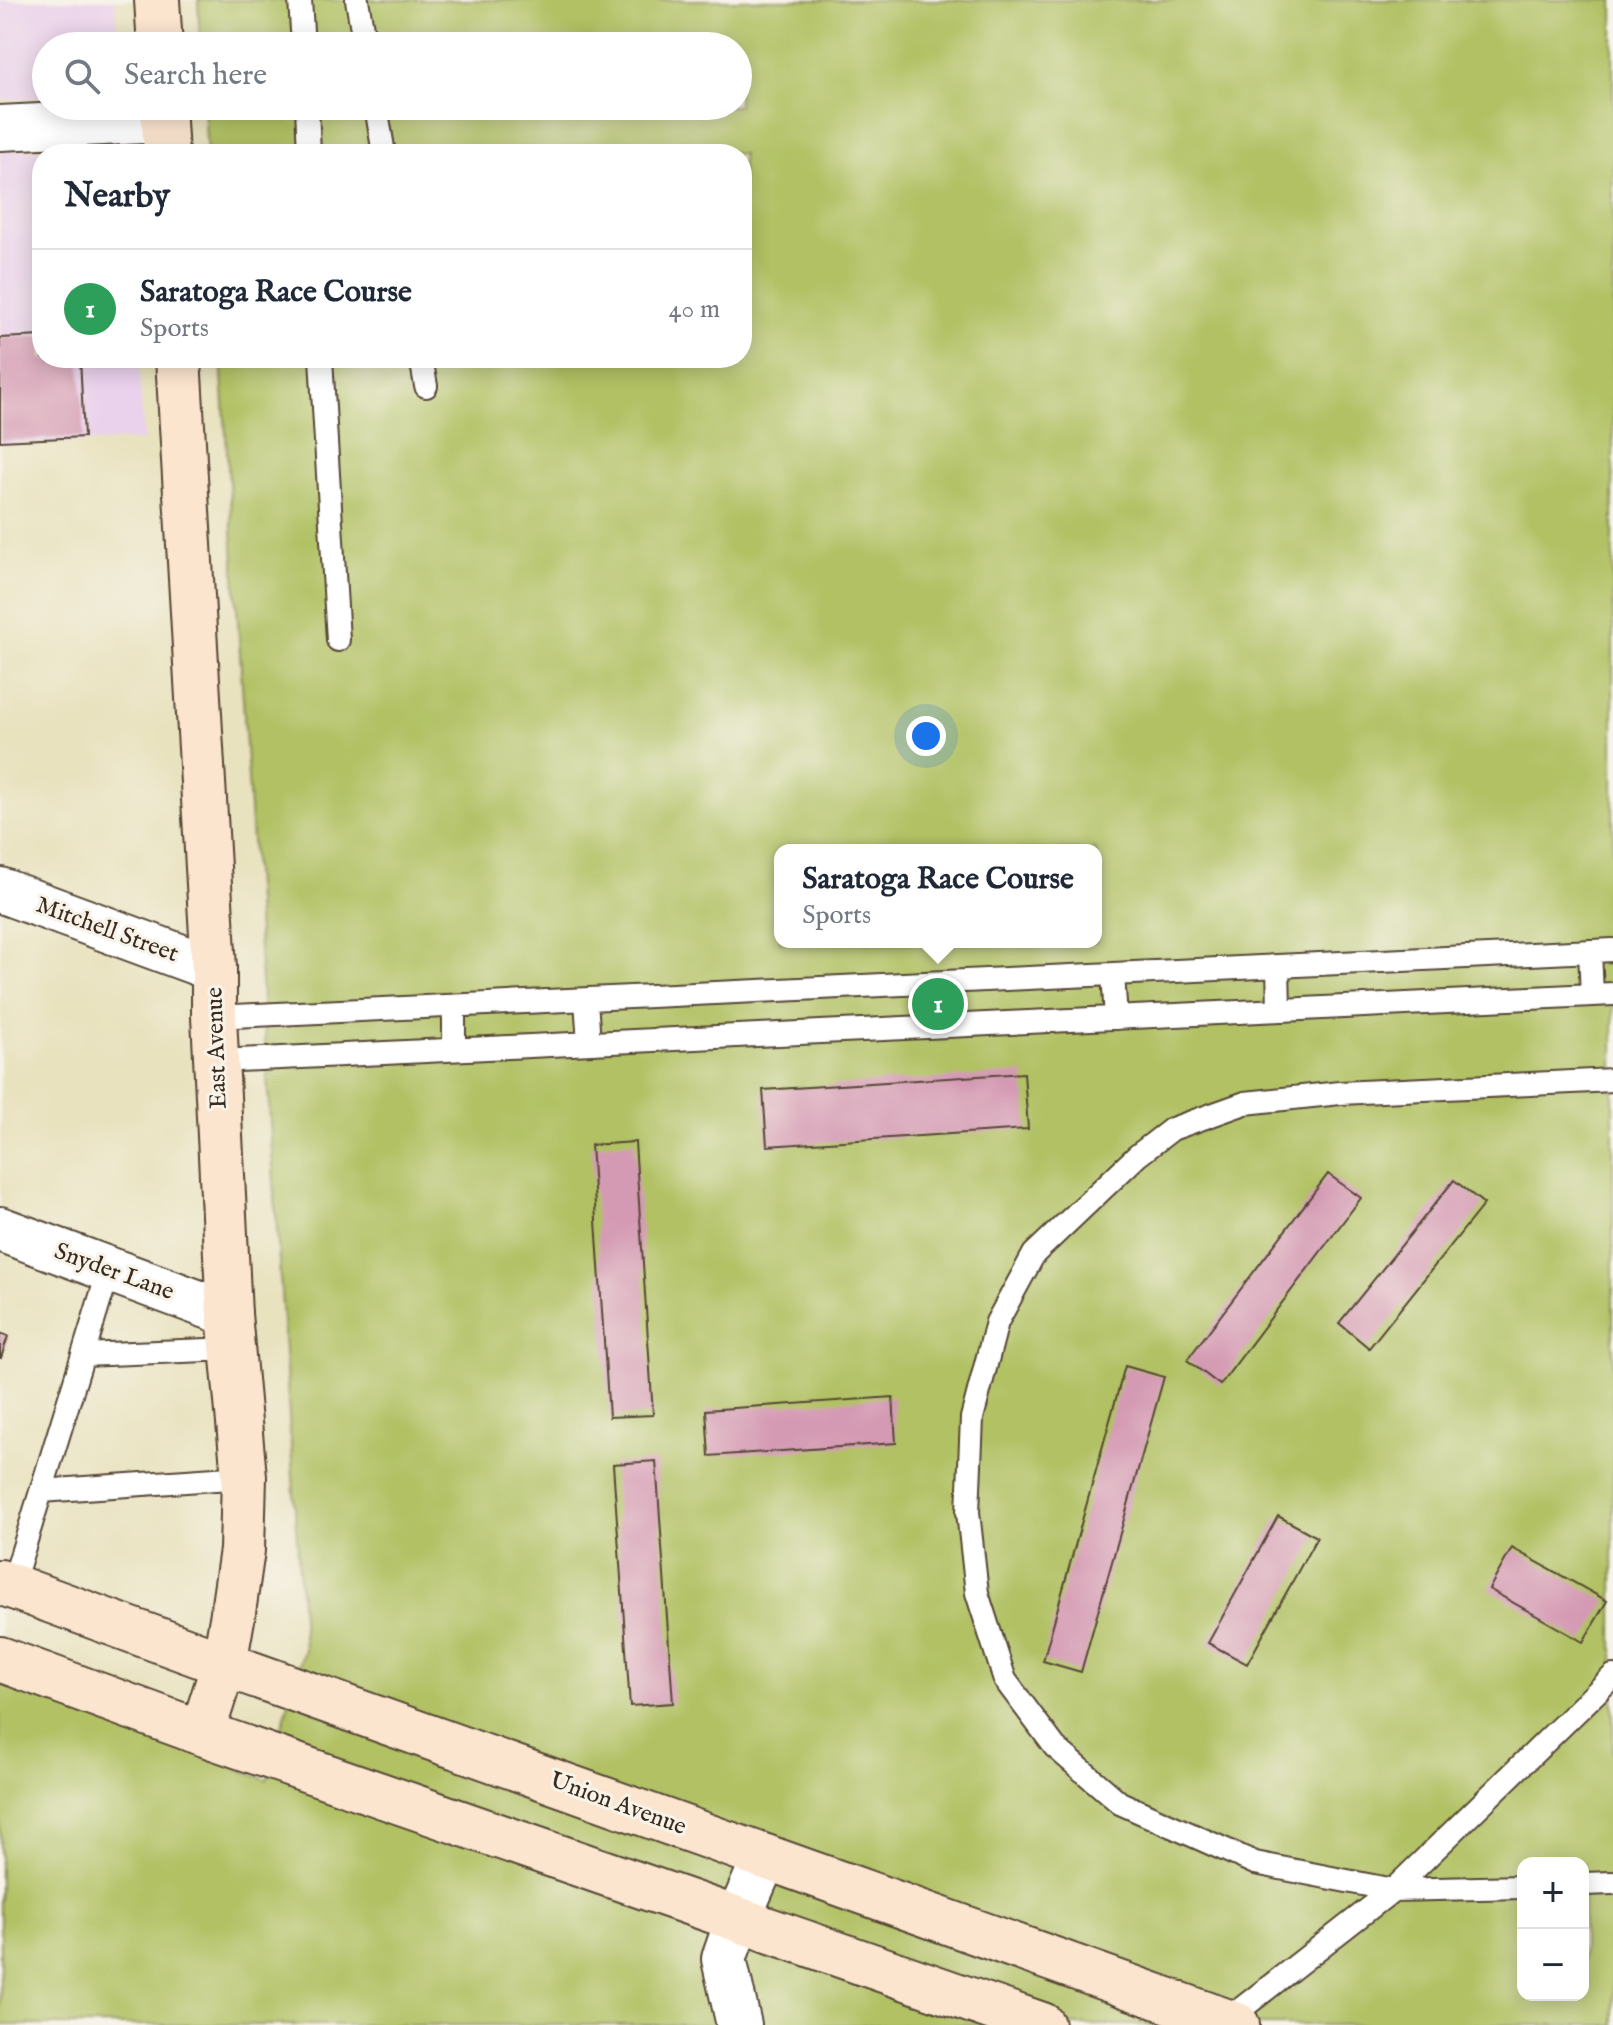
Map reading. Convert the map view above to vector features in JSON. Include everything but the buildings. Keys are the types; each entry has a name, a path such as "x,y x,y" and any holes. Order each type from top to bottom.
{"main road":[{"path":"157,0 159,32"},
{"name":"East Avenue","path":"179,368 214,969 231,1331 244,1477 242,1550 224,1664 202,1733"},
{"name":"Union Avenue","path":"6,1584 1228,2024"},
{"path":"0,1659 202,1733 1042,2025"}],"street":[{"path":"0,128 164,127"},
{"name":"Mitchell Street","path":"0,890 214,969"},
{"name":"Snyder Lane","path":"0,1229 109,1270 231,1331"},
{"path":"739,2025 724,1959 765,1857"}],"lane":[{"path":"300,0 302,32"},
{"path":"357,0 363,32"},
{"path":"308,120 309,144"},
{"path":"378,120 382,144"},
{"path":"322,368 338,640"},
{"path":"423,368 426,386"},
{"path":"214,1017 1613,950"},
{"path":"217,1061 1603,994 1590,951"},
{"path":"1278,966 1279,1010"},
{"path":"1113,974 1116,1018"},
{"path":"586,1000 589,1043"},
{"path":"454,1006 454,1049"},
{"path":"1517,1887 1393,1890 1255,1863 1120,1803 1055,1747 1005,1680 977,1593 968,1512 972,1418 997,1322 1034,1254 1137,1156 1172,1129 1245,1103 1340,1093 1613,1080"},
{"path":"6,1584 41,1491 109,1270"},
{"path":"83,1355 231,1331"},
{"path":"41,1491 244,1477"},
{"path":"1228,2024 1393,1890 1613,1676"},
{"path":"1589,1884 1613,1883"}],"shaded area":[{"path":"0,0 115,0 117,32 32,32 32,98 0,100"},
{"path":"32,149 32,368 139,368 144,440 0,445 0,151"}],"green space":[{"path":"198,0 1613,0 1613,2025 0,2025 0,1682 267,1780 304,1649 222,368 752,368 752,144 206,144 205,120 752,120 752,32 199,32"}],"place":[{"name":"Saratoga Race Course","path":"938,1004"}]}
